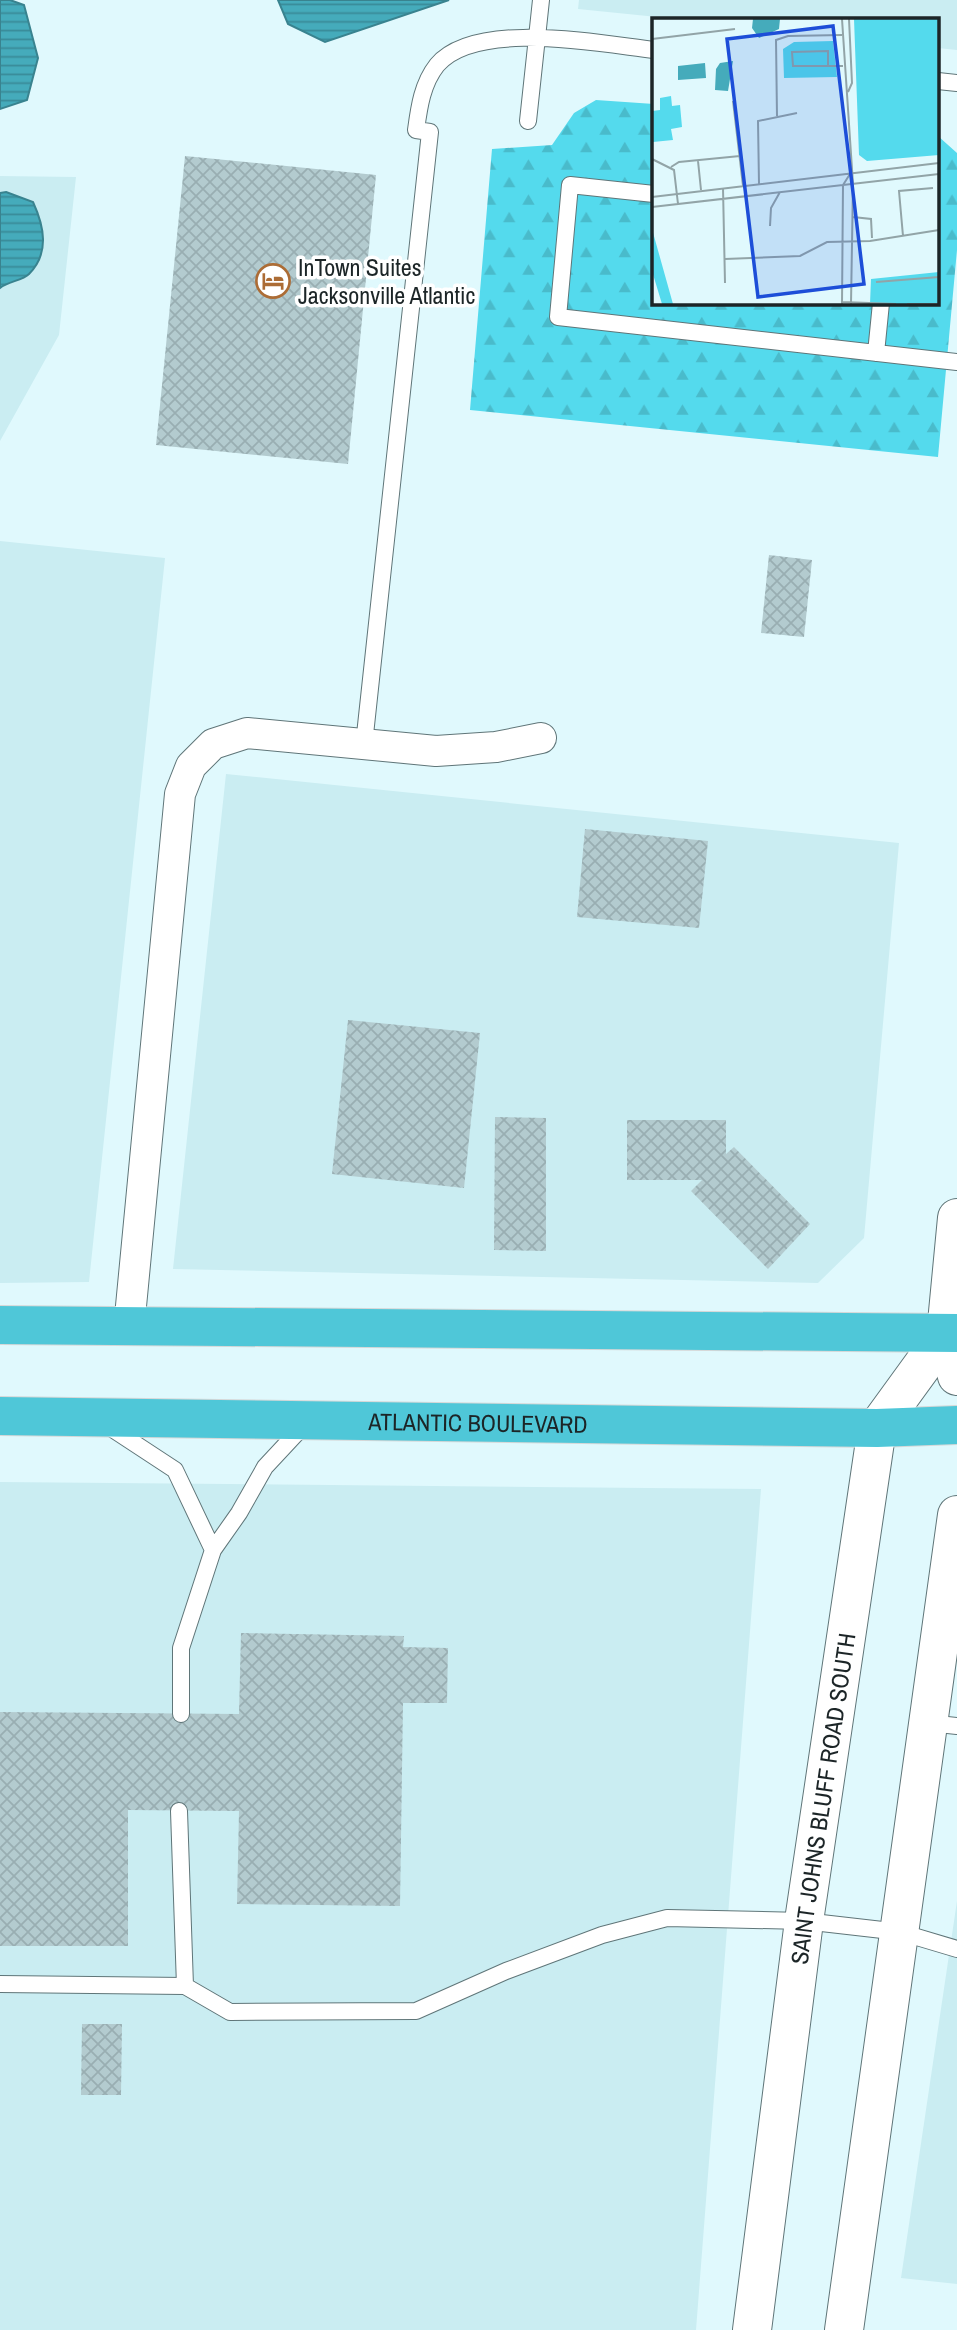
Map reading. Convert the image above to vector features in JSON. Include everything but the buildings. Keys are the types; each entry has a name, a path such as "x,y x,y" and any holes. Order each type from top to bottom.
{"highway":[{"path":"0,1325 951,1333"},
{"name":"ATLANTIC BOULEVARD","path":"0,1416 877,1428 957,1425"}],"main road":[{"path":"957,1218 951,1333 957,1376"},
{"name":"SAINT JOHNS BLUFF ROAD SOUTH","path":"752,2330 804,1921 877,1428 951,1333"},
{"path":"844,2330 900,1933 943,1725 957,1516"}],"street":[{"path":"129,1327 180,794 191,766 213,744 247,733 436,751 496,747 541,738"}],"lane":[{"path":"528,121 541,0"},
{"path":"364,744 430,132 416,130 421,94 437,65 463,47 503,39 537,38 652,50"},
{"path":"652,194 570,185 558,317 957,362"},
{"path":"876,353 881,304"},
{"path":"95,1417 175,1470 213,1550"},
{"path":"180,1714 181,1648 213,1550 239,1513 265,1468 308,1420"},
{"path":"179,1811 185,1986"},
{"path":"0,1984 185,1986 230,2011 415,2011 506,1971 602,1936 667,1917 804,1921 900,1933 957,1949"}],"shaded area":[{"path":"0,0 24,5 38,58 27,100 0,109"},
{"path":"278,0 449,0 325,42 288,24"},
{"path":"579,0 957,0 957,50 940,48 940,18 667,18 578,9"},
{"path":"0,176 76,177 59,335 0,441"},
{"path":"6,192 33,202 43,239 40,257 29,274 0,288 0,193"},
{"path":"0,541 165,558 89,1282 0,1283"},
{"path":"226,774 899,843 864,1238 818,1283 173,1269"},
{"path":"0,1482 761,1489 696,2330 0,2330"},
{"path":"957,1901 957,2284 901,2278"}],"green space":[{"path":"596,100 652,104 652,304 940,304 940,138 957,153 957,250 938,457 470,410 492,149 552,145 574,113"}],"place":[{"name":"InTown Suites Jacksonville Atlantic","path":"273,281"}]}
